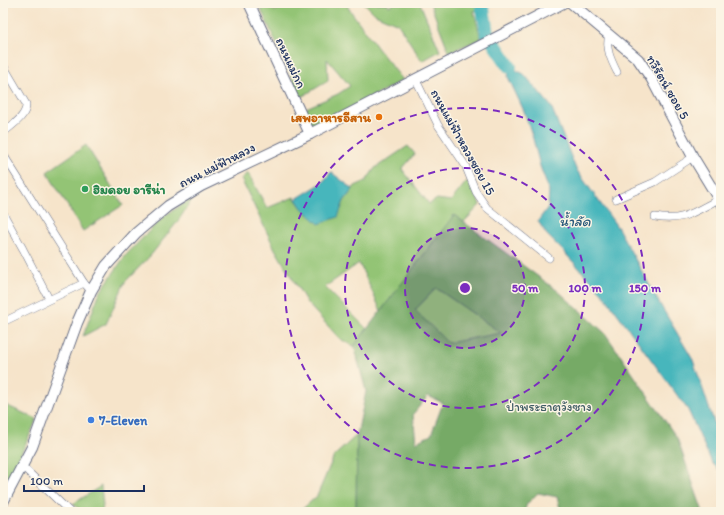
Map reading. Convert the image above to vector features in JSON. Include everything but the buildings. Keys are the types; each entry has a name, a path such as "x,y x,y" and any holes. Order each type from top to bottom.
{"street":[{"name":"ถนนแม่กก","path":"249,3 310,134"},
{"name":"ทวีรัตน์ ซอย 5","path":"571,3 638,59 651,78 693,157 718,195"},
{"name":"ถนน แม่ฟ้าหลวง","path":"3,502 22,466 42,421 77,323 91,291 106,266 136,233 168,206 216,178 310,134 466,54 558,4"},
{"path":"609,34 607,41 608,49 617,72"},
{"path":"3,65 26,104 27,110 3,133"},
{"name":"ถนนแม่ฟ้าหลวงซอย 15","path":"416,80 438,125 465,166 476,192 487,208 549,258"},
{"path":"3,154 91,291"},
{"path":"616,199 655,182 693,157"},
{"path":"654,217 671,219 681,218 718,195"},
{"path":"3,213 49,300"},
{"path":"3,322 84,282"},
{"path":"22,466 70,512"}],"green space":[{"path":"258,3 269,3 274,11 296,3 356,3 347,6 403,80 323,124 311,124 306,108 338,94 350,86 327,59 328,81 301,97"},
{"path":"364,3 387,3 389,6 395,3 420,3 440,51 422,61 398,24 375,14"},
{"path":"430,3 486,3 488,9 474,11 481,39 449,52"},
{"name":"ฮิมดอย อารีน่า","path":"86,145 123,205 83,231 47,172"},
{"path":"408,146 415,154 402,169 429,204 437,199 451,201 467,181 480,205 464,222 454,215 381,311 359,263 325,287 367,329 354,346 340,339 307,303 275,249 241,179 248,173 267,208 294,197 302,208 337,217 344,201 355,186 366,181 375,168"},
{"path":"193,198 178,221 151,255 125,282 106,324 83,336 99,294 125,256 164,216"},
{"name":"ป่าพระธาตุวังซาง","path":"454,215 558,291 605,333 677,438 703,512 561,512 557,497 538,493 527,504 524,512 356,512 357,435 366,391 354,346","holes":["436,288 501,333 448,343 415,310","428,396 443,403 431,435 416,442 413,414"]},
{"path":"436,288 502,333 448,343 415,310"},
{"path":"3,404 37,419 3,493"},
{"path":"357,435 356,512 299,512 317,496 334,456"},
{"path":"101,486 103,505 102,512 83,512 73,504"}],"sand":[{"path":"269,3 296,3 274,11"}],"water":[{"name":"น้ำลัด","path":"510,67 524,74 551,106 576,169 618,228 693,360 721,443 721,472 712,463 688,410 603,294 547,235 538,221 548,207 549,191 524,111 508,77"},
{"path":"331,172 353,189 344,201 338,217 319,224 302,208 296,199 322,183"}],"waterway":[{"name":"น้ำลัด","path":"482,3 487,33 510,67"}],"place":[{"name":"เสพอาหารอีสาน","path":"379,117"},
{"name":"ฮิมดอย อารีน่า","path":"85,189"},
{"name":"7-Eleven","path":"91,420"}]}
